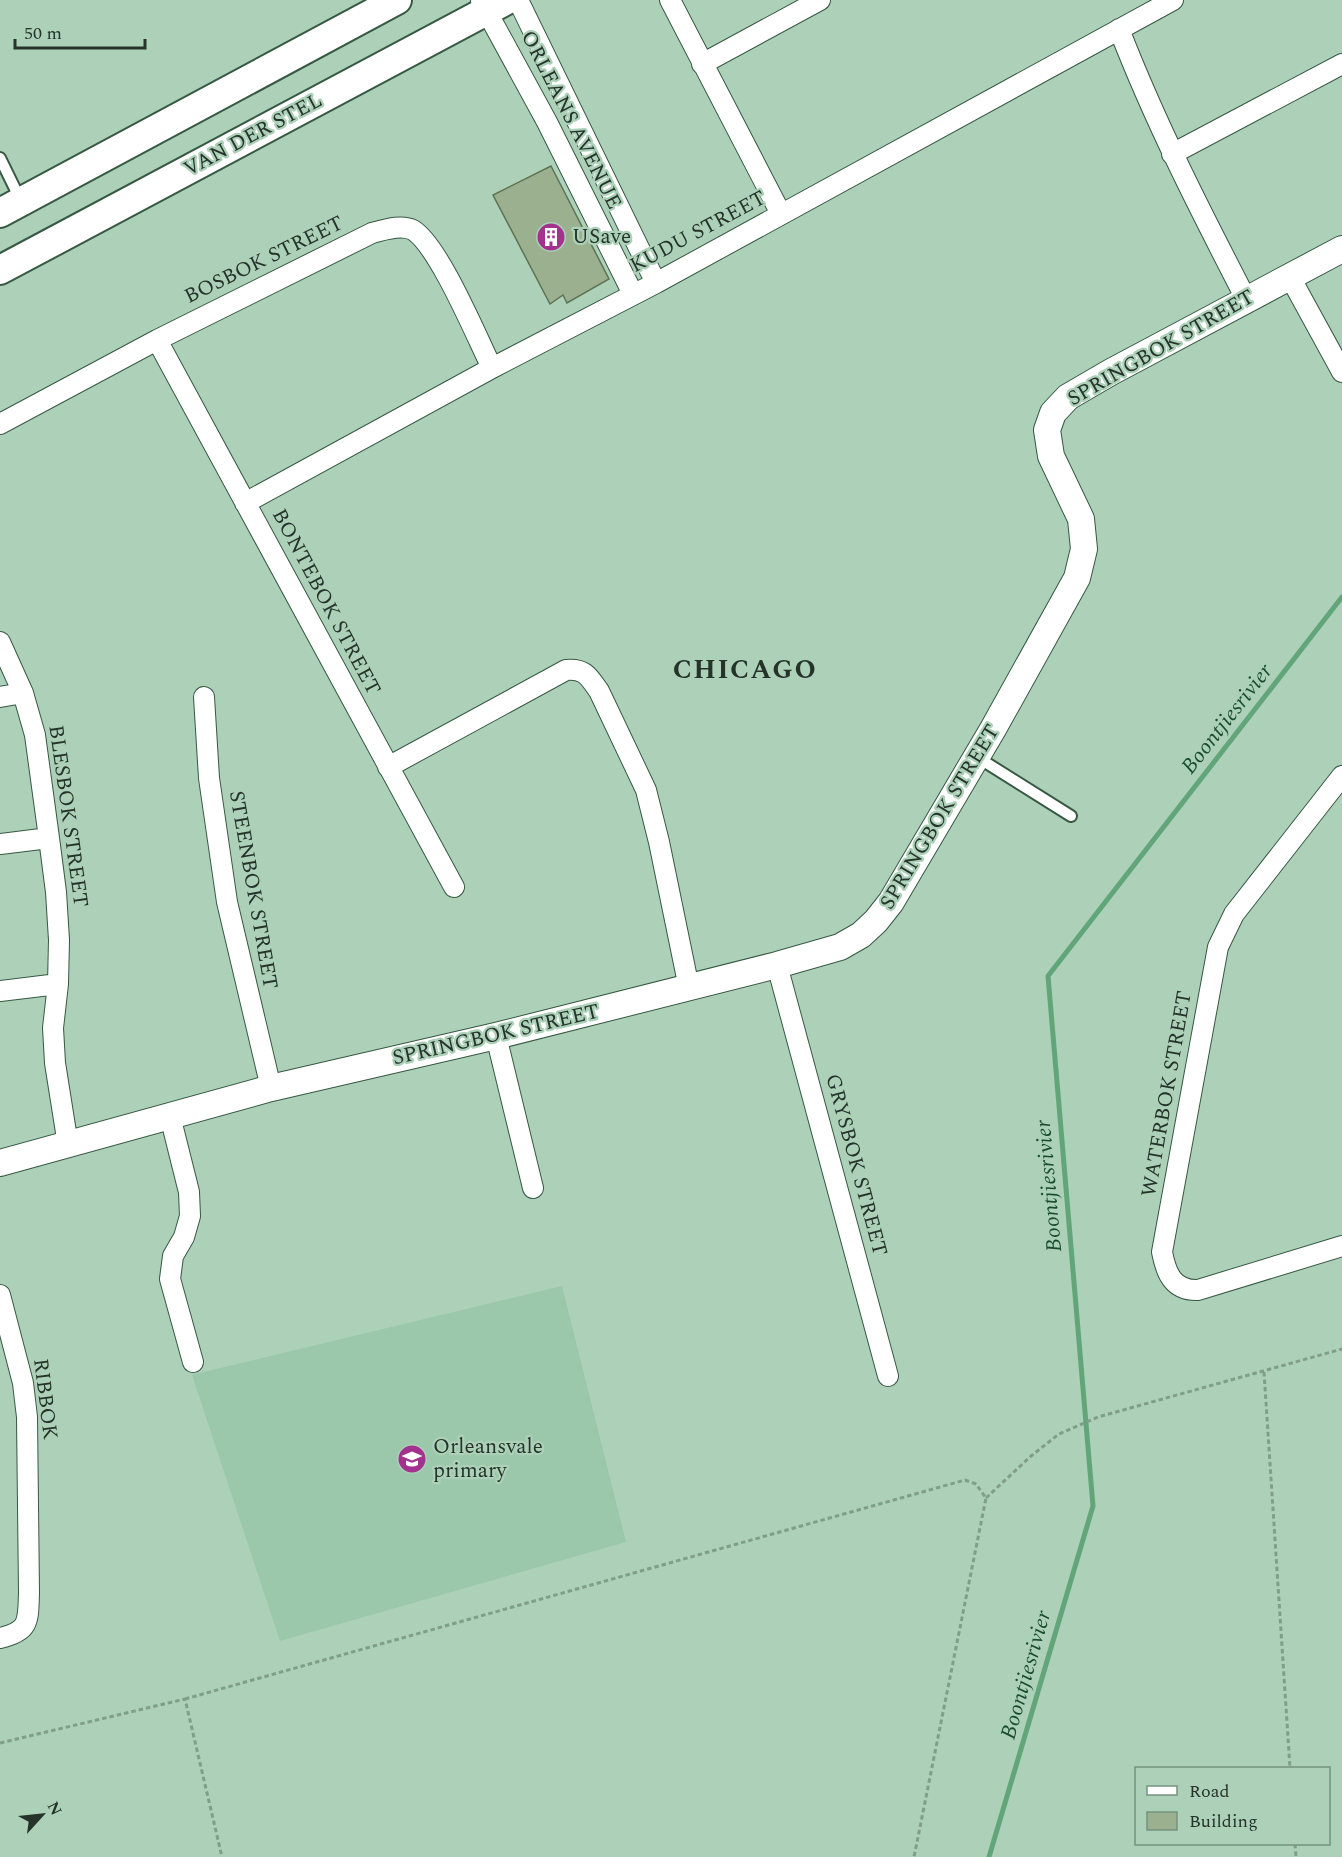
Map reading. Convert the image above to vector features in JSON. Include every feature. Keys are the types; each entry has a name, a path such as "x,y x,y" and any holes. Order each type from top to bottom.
{"main road":[{"path":"11,207 397,0"},
{"name":"VAN DER STEL","path":"0,270 491,4"}],"street":[{"name":"ORLEANS AVENUE","path":"518,0 656,283"},
{"path":"670,0 781,214"},
{"path":"702,64 820,0"},
{"name":"KUDU STREET","path":"245,503 492,368 656,283 1173,0"},
{"name":"ORLEANS AVENUE","path":"491,4 633,294"},
{"path":"1119,29 1172,154 1246,299"},
{"path":"1172,154 1342,64"},
{"name":"BOSBOK STREET","path":"0,424 157,340 372,233 392,228 412,230 429,246 445,272 492,368"},
{"name":"SPRINGBOK STREET","path":"0,1163 271,1088 496,1036 777,965 840,947 861,935 891,902 977,757 1077,578 1084,549 1081,519 1051,456 1047,430 1053,413 1068,397 1342,249"},
{"path":"1290,277 1342,372"},
{"name":"BONTEBOK STREET","path":"157,340 454,887"},
{"name":"BLESBOK STREET","path":"0,642 23,693 35,735 49,838 59,940 58,984 53,1028 55,1064 68,1145"},
{"path":"388,767 567,670 578,669 589,676 599,691 645,790 660,842 688,988"},
{"path":"0,697 23,693"},
{"name":"STEENBOK STREET","path":"204,698 209,778 227,902 271,1088"},
{"name":"WATERBOK STREET","path":"1342,776 1234,914 1218,947 1162,1252 1164,1265 1179,1286 1188,1290 1198,1290 1342,1246"},
{"path":"0,844 49,838"},
{"name":"GRYSBOK STREET","path":"777,965 888,1376"},
{"path":"0,991 58,984"},
{"path":"496,1036 533,1188"},
{"path":"170,1116 189,1192 190,1215 184,1236 173,1256 170,1279 193,1362"},
{"name":"RIBBOK","path":"0,1295 23,1383 27,1417 29,1593 28,1618 25,1627 18,1633 0,1638"}],"lane":[{"path":"0,158 11,207"},
{"path":"977,757 1071,816"}],"path":[{"path":"914,1857 986,1497 1059,1434 1098,1417 1342,1349"},
{"path":"1264,1372 1290,1767"},
{"path":"0,1743 185,1699 965,1480 976,1484 986,1497"},
{"path":"185,1699 222,1857"}],"shaded area":[{"name":"Orleansvale primary","path":"562,1286 626,1542 280,1641 192,1375"}],"building":[{"name":"USave","path":"551,166 609,279 567,303 563,295 550,304 493,195"}],"waterway":[{"name":"Boontjiesrivier","path":"989,1857 1093,1506 1048,976 1342,597"}],"place":[{"name":"USave","path":"551,237"},
{"name":"Orleansvale primary","path":"412,1459"}],"district":[{"name":"CHICAGO","path":"745,670"}]}
